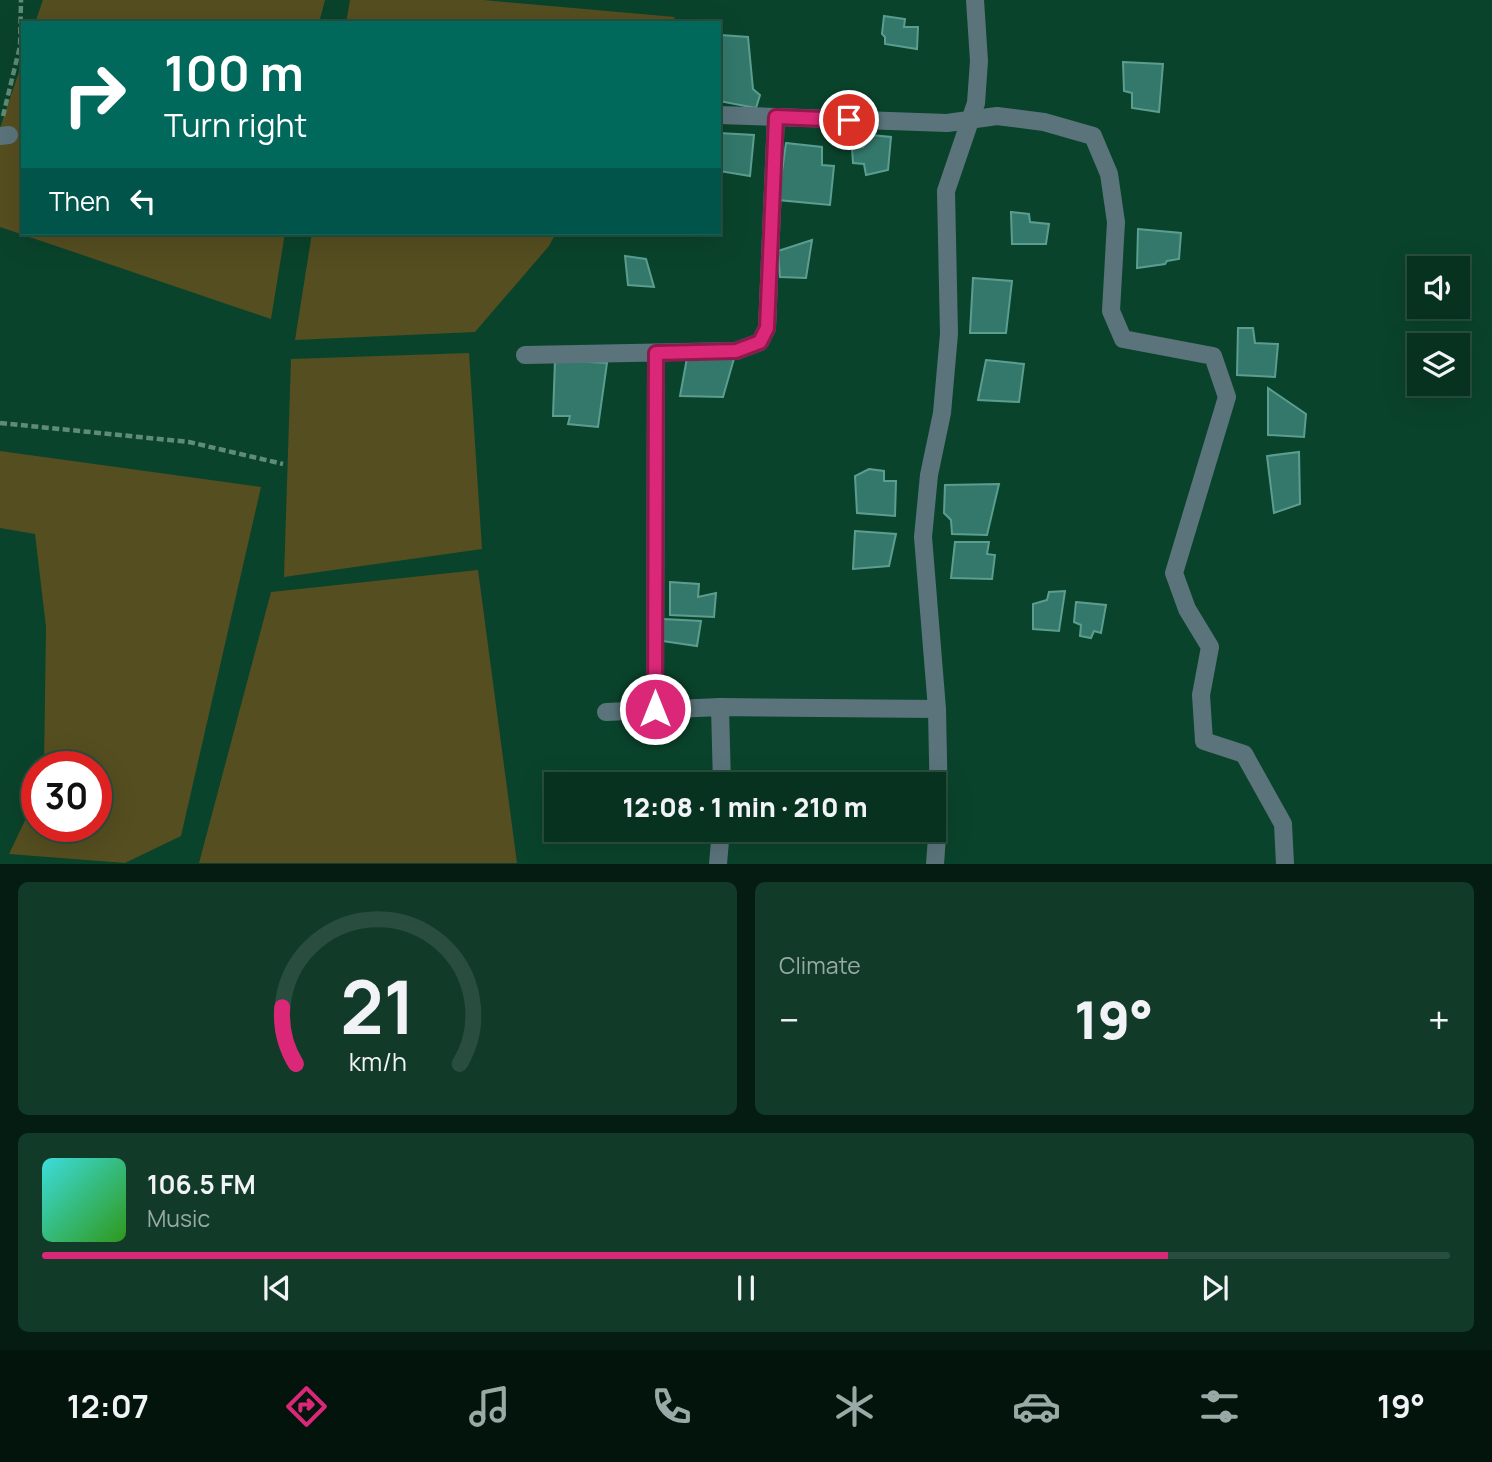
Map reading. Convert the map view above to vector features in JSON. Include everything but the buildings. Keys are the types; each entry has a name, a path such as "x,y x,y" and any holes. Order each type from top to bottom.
{"street":[{"path":"935,863 939,810 937,709 923,537 929,475 942,413 949,334 946,191 976,103 979,61 975,0"},
{"path":"721,115 947,123 997,116 1044,121 1093,136 1109,173 1111,186 1116,222 1111,311 1123,339 1213,356 1227,397 1174,573 1187,609 1210,647 1201,695 1204,740 1244,754 1283,824 1285,863"},
{"path":"525,355 736,351 760,342 767,328 776,117"},
{"path":"655,709 656,353"},
{"path":"606,712 720,707 937,709"},
{"path":"720,707 722,772"},
{"path":"718,863 720,842"}],"path":[{"path":"4,130 20,46 21,0"},
{"path":"0,423 189,442 283,464"}],"shaded area":[{"path":"43,0 325,0 320,21 36,21"},
{"path":"350,0 483,0 675,17 673,21 346,21"},
{"path":"21,66 21,234 0,227 0,128"},
{"path":"24,235 285,235 271,319"},
{"path":"312,235 555,235 549,246 475,332 295,340"},
{"path":"469,353 482,549 284,577 291,359"},
{"path":"0,451 261,487 181,836 125,863 9,854 21,829 21,842 112,842 112,751 44,751 46,627 35,534 0,528"},
{"path":"478,570 517,863 199,863 271,592"}],"route":[{"path":"655,709 656,353 736,351 760,342 767,328 776,117 849,120"}]}
